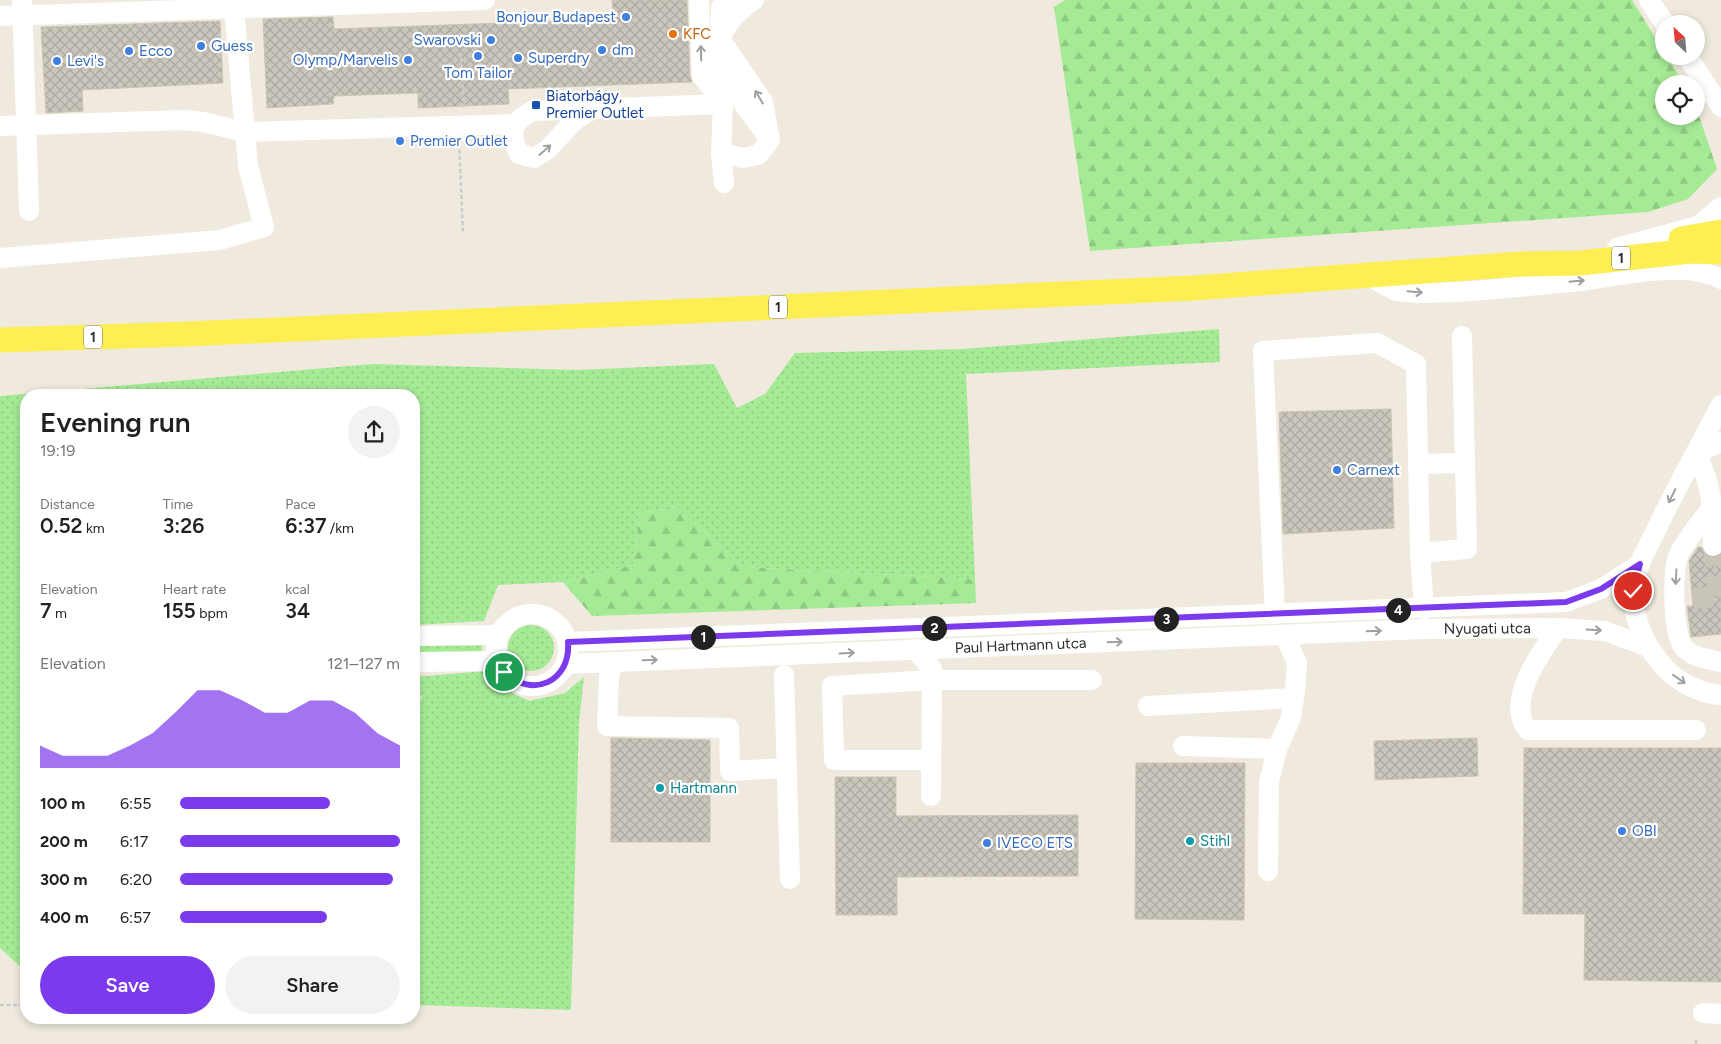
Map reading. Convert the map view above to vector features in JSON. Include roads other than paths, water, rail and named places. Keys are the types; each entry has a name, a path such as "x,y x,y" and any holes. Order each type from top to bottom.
{"main road":[{"name":"1","path":"1520,264 1556,256 1721,232"},
{"name":"1","path":"0,340 197,333 1194,288 1370,277 1520,264 1580,263 1691,251 1721,252"}],"street":[{"path":"0,16 23,8 234,8 485,0"},
{"path":"699,0 702,76 712,87 722,88 770,140"},
{"path":"1649,0 1659,15"},
{"path":"724,183 721,152 721,8 738,2"},
{"path":"23,8 30,210"},
{"path":"0,258 220,240 264,227 248,166 234,8"},
{"path":"720,39 763,102 770,140 758,155 742,158 721,152"},
{"path":"1693,65 1720,108"},
{"path":"592,109 574,120 547,150 534,158 519,154 512,140 517,120 532,111 592,109 722,88"},
{"path":"0,126 184,120 203,122 245,132 516,124"},
{"path":"1617,248 1698,226 1721,207"},
{"path":"1370,277 1396,290 1420,293 1579,281 1657,271 1703,273 1721,279"},
{"path":"1420,553 1467,549 1462,336"},
{"path":"1275,614 1263,351 1377,343 1416,364 1420,553 1424,609"},
{"path":"1713,546 1717,502 1707,467 1721,405"},
{"path":"1721,442 1707,467 1684,472 1640,564 1633,591 1637,615 1648,647 1663,667 1684,683 1721,695"},
{"path":"1419,464 1465,463"},
{"path":"1717,502 1677,557 1684,600 1677,633 1684,648 1699,658 1721,662"},
{"name":"Nyugati utca","path":"1296,614 1566,602 1601,589 1640,564"},
{"path":"534,614 547,616 560,626 568,642 566,664 555,678 544,684 528,686 512,680 504,672 498,661 496,647 499,635 514,619 534,614"},
{"name":"Paul Hartmann utca","path":"568,642 1296,614"},
{"path":"1558,628 1537,659 1520,698 1521,722 1528,730 1696,730"},
{"name":"Nyugati utca","path":"1323,633 1422,629 1558,628 1605,631 1648,647"},
{"path":"1521,629 1537,659"},
{"path":"1296,663 1308,645 1323,633"},
{"name":"Paul Hartmann utca","path":"566,664 1323,633"},
{"path":"420,636 499,635"},
{"path":"1268,871 1269,782 1277,749 1291,718 1294,698 1296,663 1284,636"},
{"path":"932,674 952,648"},
{"path":"915,649 932,674 931,796"},
{"path":"784,675 816,654"},
{"path":"757,656 784,675"},
{"path":"420,662 498,661"},
{"path":"614,662 610,676 607,726 729,728 730,771 787,768"},
{"path":"931,760 834,760 832,686 932,674 1092,680"},
{"path":"784,675 790,879"},
{"path":"1148,706 1294,698"},
{"path":"1183,746 1277,749"}],"tunnel":[{"path":"1713,546 1718,597"},
{"path":"1693,599 1721,596"}],"place":[{"name":"Bonjour Budapest","path":"626,17"},
{"name":"KFC","path":"673,34"},
{"name":"Swarovski","path":"491,40"},
{"name":"Guess","path":"201,46"},
{"name":"dm","path":"602,50"},
{"name":"Ecco","path":"129,51"},
{"name":"Tom Tailor","path":"478,56"},
{"name":"Superdry","path":"518,58"},
{"name":"Olymp/Marvelis","path":"408,60"},
{"name":"Levi's","path":"57,61"},
{"name":"Biatorbágy, Premier Outlet","path":"536,105"},
{"name":"Premier Outlet","path":"400,141"},
{"name":"Carnext","path":"1337,470"},
{"name":"Hartmann","path":"660,788"},
{"name":"OBI","path":"1622,831"},
{"name":"Stihl","path":"1190,841"},
{"name":"IVECO ETS","path":"987,843"}]}
